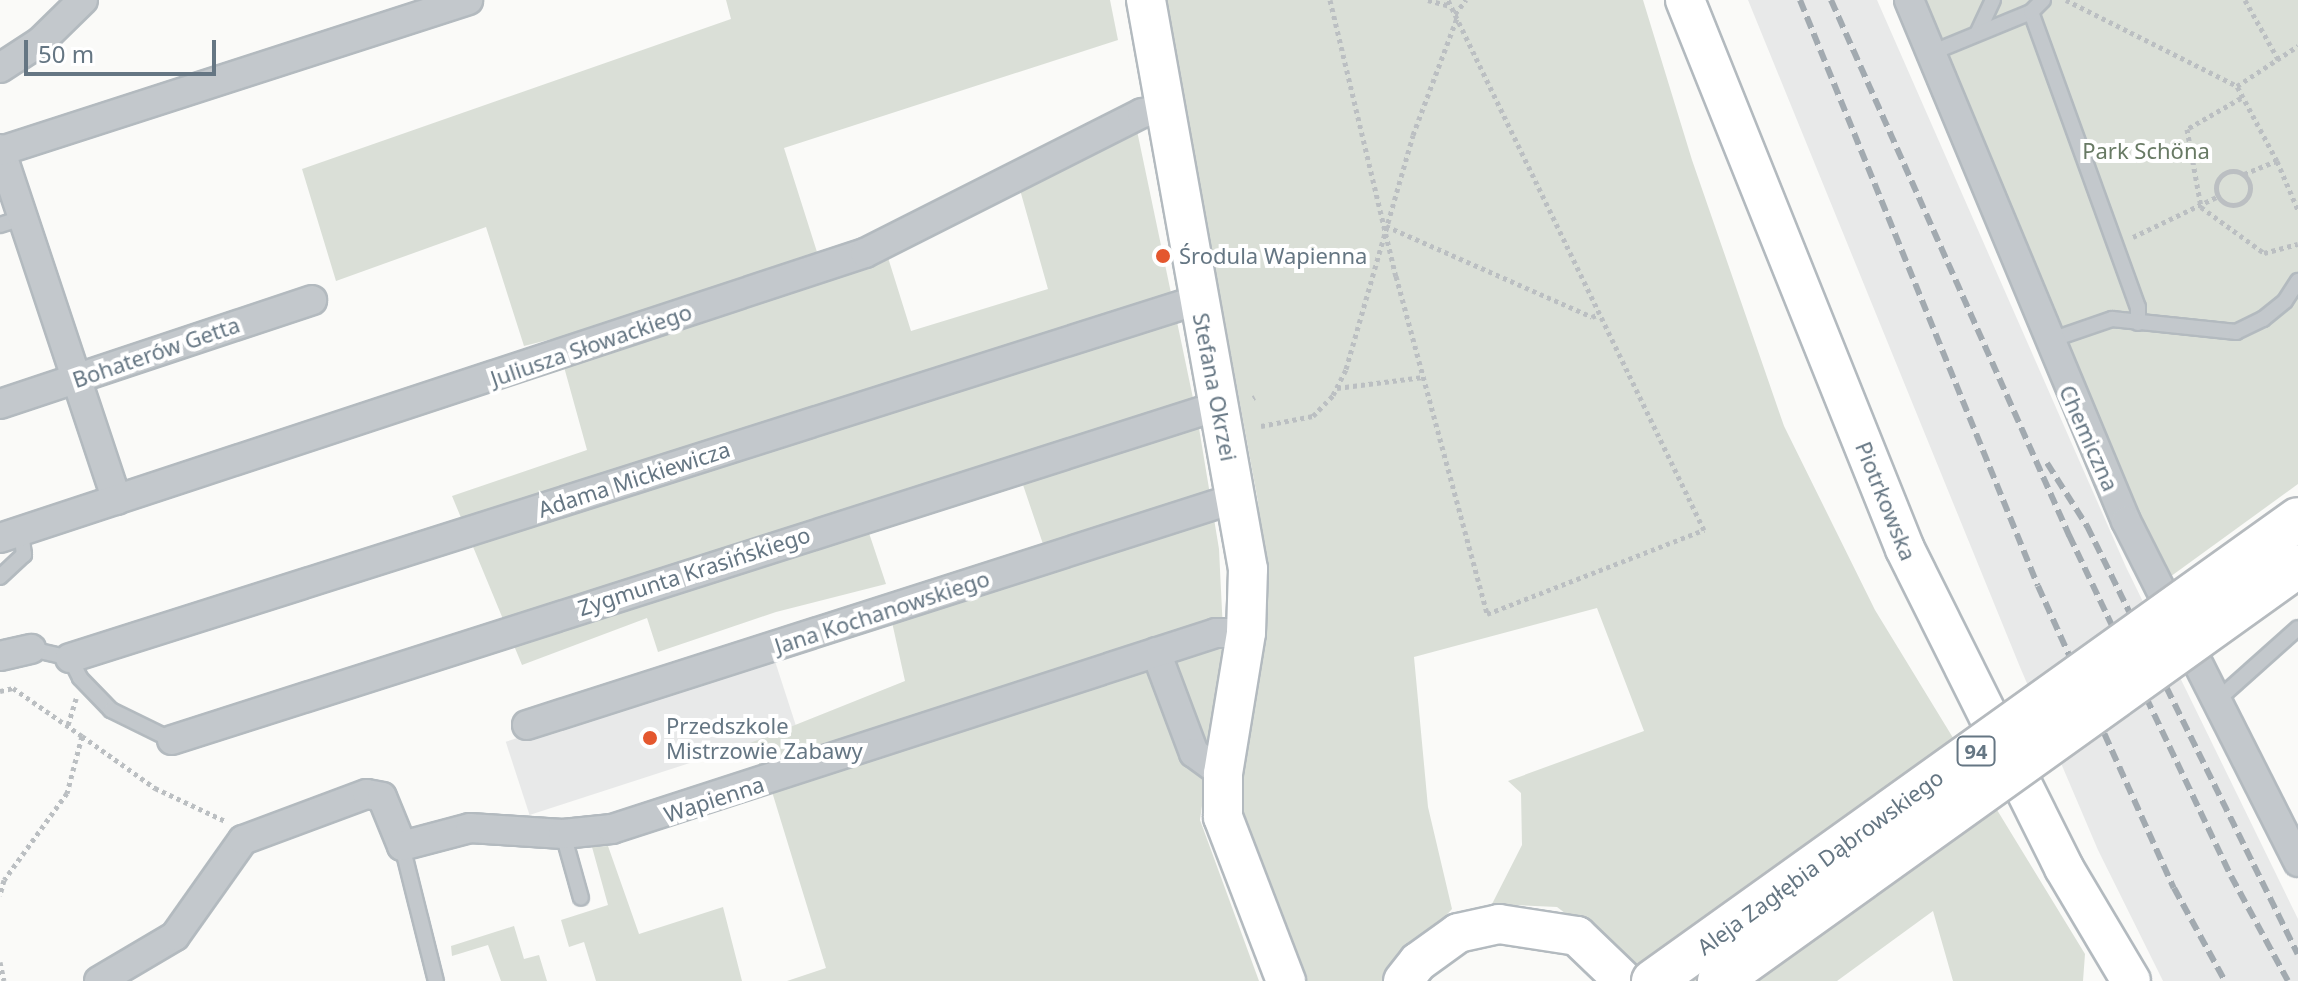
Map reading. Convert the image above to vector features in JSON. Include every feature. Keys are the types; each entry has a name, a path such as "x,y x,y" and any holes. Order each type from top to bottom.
{"main road":[{"name":"Aleja Zagłębia Dąbrowskiego","path":"1653,981 2298,519"},
{"name":"Aleja Zagłębia Dąbrowskiego","path":"1719,981 2298,566"}],"street":[{"path":"0,68 40,42 83,0"},
{"path":"117,500 80,377 12,221 0,151 468,0"},
{"name":"Stefana Okrzei","path":"1146,0 1198,300 1242,400 1236,498 1248,569 1246,633 1223,774 1223,817 1286,981"},
{"name":"Piotrkowska","path":"1685,0 1905,549 2064,868 2131,981"},
{"name":"Chemiczna","path":"1909,0 2047,341 2126,521 2298,862"},
{"name":"Juliusza Słowackiego","path":"11,535 865,253 1142,113 1165,109"},
{"name":"Bohaterów Getta","path":"0,404 312,300"},
{"name":"Adama Mickiewicza","path":"70,658 1198,300"},
{"name":"Zygmunta Krasińskiego","path":"172,740 1242,400"},
{"name":"Jana Kochanowskiego","path":"527,725 1236,498"},
{"name":"Wapienna","path":"402,846 470,828 563,834 661,817 1216,633 1246,633"},
{"path":"0,656 31,649"},
{"path":"1156,652 1194,753 1223,774"},
{"path":"99,981 175,936 207,895 224,860 243,840 265,827 367,794 382,797 402,846"},
{"path":"1403,981 1418,962 1458,933 1499,924 1577,936 1624,981"}],"lane":[{"path":"1978,32 1993,0"},
{"path":"1931,53 2031,12 2043,0"},
{"path":"2031,12 2138,307 2138,323"},
{"path":"2047,341 2112,319 2236,332 2263,319 2285,301 2298,281"},
{"path":"0,577 24,555 11,535"},
{"path":"2215,702 2298,628"},
{"path":"31,649 70,658 80,678 111,710 172,740"},
{"path":"563,834 581,898"},
{"path":"402,846 436,981"}],"path":[{"path":"1330,0 1385,229 1487,614 1704,530 1456,16 1449,3 1428,0"},
{"path":"1261,426 1313,416 1337,388 1385,229 1456,16 1466,0"},
{"path":"2066,0 2237,86 2277,161 2298,210"},
{"path":"2245,0 2278,59"},
{"path":"2237,86 2298,46"},
{"path":"2241,98 2187,129 2201,207 2264,253 2298,244"},
{"path":"2219,196 2219,176 2231,170 2244,174 2277,161"},
{"path":"2219,196 2234,205 2246,199 2250,186 2244,174"},
{"path":"2116,244 2219,196"},
{"path":"1385,229 1592,317 1599,314"},
{"path":"1337,388 1423,377"},
{"path":"0,691 13,688 155,788 228,822"},
{"path":"0,895 4,880 67,793 82,736"},
{"path":"0,962 4,981"}],"shaded area":[{"path":"1748,0 1877,0 2126,567 2298,919 2298,981 2163,981 2098,850 2020,667"},
{"name":"Przedszkole Mistrzowie Zabawy","path":"773,655 797,728 530,815 506,742"}],"green space":[{"path":"726,0 1110,0 1118,40 784,148 817,252 880,232 911,331 1048,289 1013,165 1131,102 1198,422 1219,549 1224,652 1200,820 1259,981 787,981 826,968 773,795 750,743 905,681 888,604 1045,550 1020,476 912,510 869,533 886,584 776,612 658,652 647,618 522,665 452,496 587,450 556,338 524,346 486,227 336,281 302,169 731,19"},
{"path":"1166,0 1643,0 1692,160 1784,426 1875,610 2085,954 2083,981 1953,981 1933,911 1837,981 1655,981 1557,907 1492,904 1522,845 1521,793 1508,781 1644,731 1597,608 1414,657 1428,807 1452,909 1385,981 1301,981 1236,817 1265,633 1258,502"},
{"name":"Park Schöna","path":"1924,0 2298,0 2298,484 2163,582"},
{"path":"608,846 639,934 723,907 742,981 596,981 584,942 569,947 561,920 608,905 592,847"},
{"path":"514,926 524,959 539,955 547,981 501,981 488,945 452,956 451,946"}],"railway":[{"path":"1800,0 2038,586 2174,888 2225,981"},
{"path":"1831,0 2069,535 2231,876 2288,981"},
{"path":"2047,463 2087,526 2298,954"}],"place":[{"name":"Środula Wapienna","path":"1163,256"},
{"name":"Przedszkole Mistrzowie Zabawy","path":"650,738"}]}
